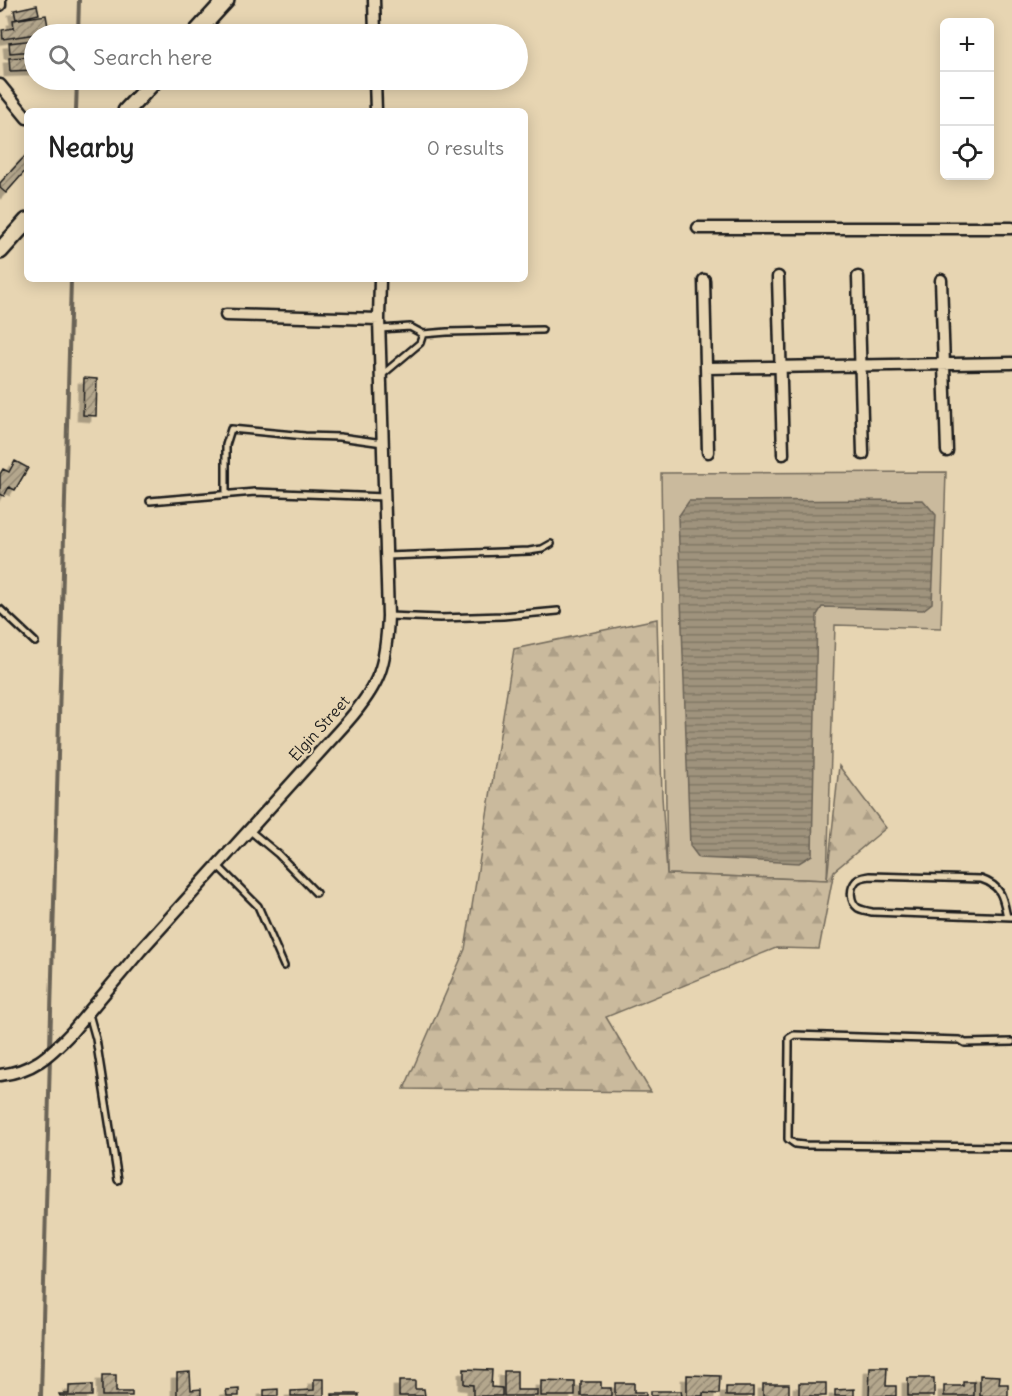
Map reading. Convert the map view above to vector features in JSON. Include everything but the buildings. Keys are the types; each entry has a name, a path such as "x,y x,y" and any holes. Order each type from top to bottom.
{"street":[{"path":"0,0 0,5"},
{"path":"204,24 226,0"},
{"path":"374,0 375,24"},
{"path":"0,85 24,114"},
{"path":"129,108 146,90"},
{"path":"375,90 376,108"},
{"path":"0,251 24,224"},
{"path":"698,228 1012,228"},
{"path":"778,277 783,454"},
{"path":"858,277 863,454"},
{"path":"704,280 708,452"},
{"path":"941,280 947,451"},
{"name":"Elgin Street","path":"0,1075 16,1073 36,1064 59,1045 140,951 346,722 374,687 387,646 388,616 379,324 380,282"},
{"path":"226,315 379,324"},
{"path":"706,368 1012,363"}],"lane":[{"path":"379,324 410,327 423,334 542,330"},
{"path":"381,376 420,343 423,334"},
{"path":"226,494 226,445 231,429 340,437 383,443"},
{"path":"150,501 255,492 385,497"},
{"path":"386,556 529,551 542,549 551,544"},
{"path":"0,609 35,642"},
{"path":"388,616 482,617 558,611"},
{"path":"249,830 278,854 316,893"},
{"path":"217,865 258,906 284,966"},
{"path":"870,876 981,879 991,883 999,890 1010,917 872,912 857,907 852,902 851,894 856,880 870,876"},
{"path":"89,1012 96,1039 118,1180"},
{"path":"1012,1042 965,1043 960,1040 794,1035 789,1038 788,1139 795,1144 804,1145 1012,1147"}],"green space":[{"path":"946,472 941,628 835,625 827,880 667,874 661,473"},
{"path":"657,619 662,796 667,874 827,880 839,766 886,828 834,871 819,949 776,948 606,1017 651,1092 404,1089 465,949 514,649"}],"shaded area":[{"path":"923,500 936,515 932,603 923,610 822,607 817,615 812,855 799,863 699,858 690,846 678,517 689,501"}],"waterway":[{"path":"78,24 79,0"},
{"path":"76,108 77,90"},
{"path":"50,1049 71,282"},
{"path":"41,1396 50,1056"}]}
